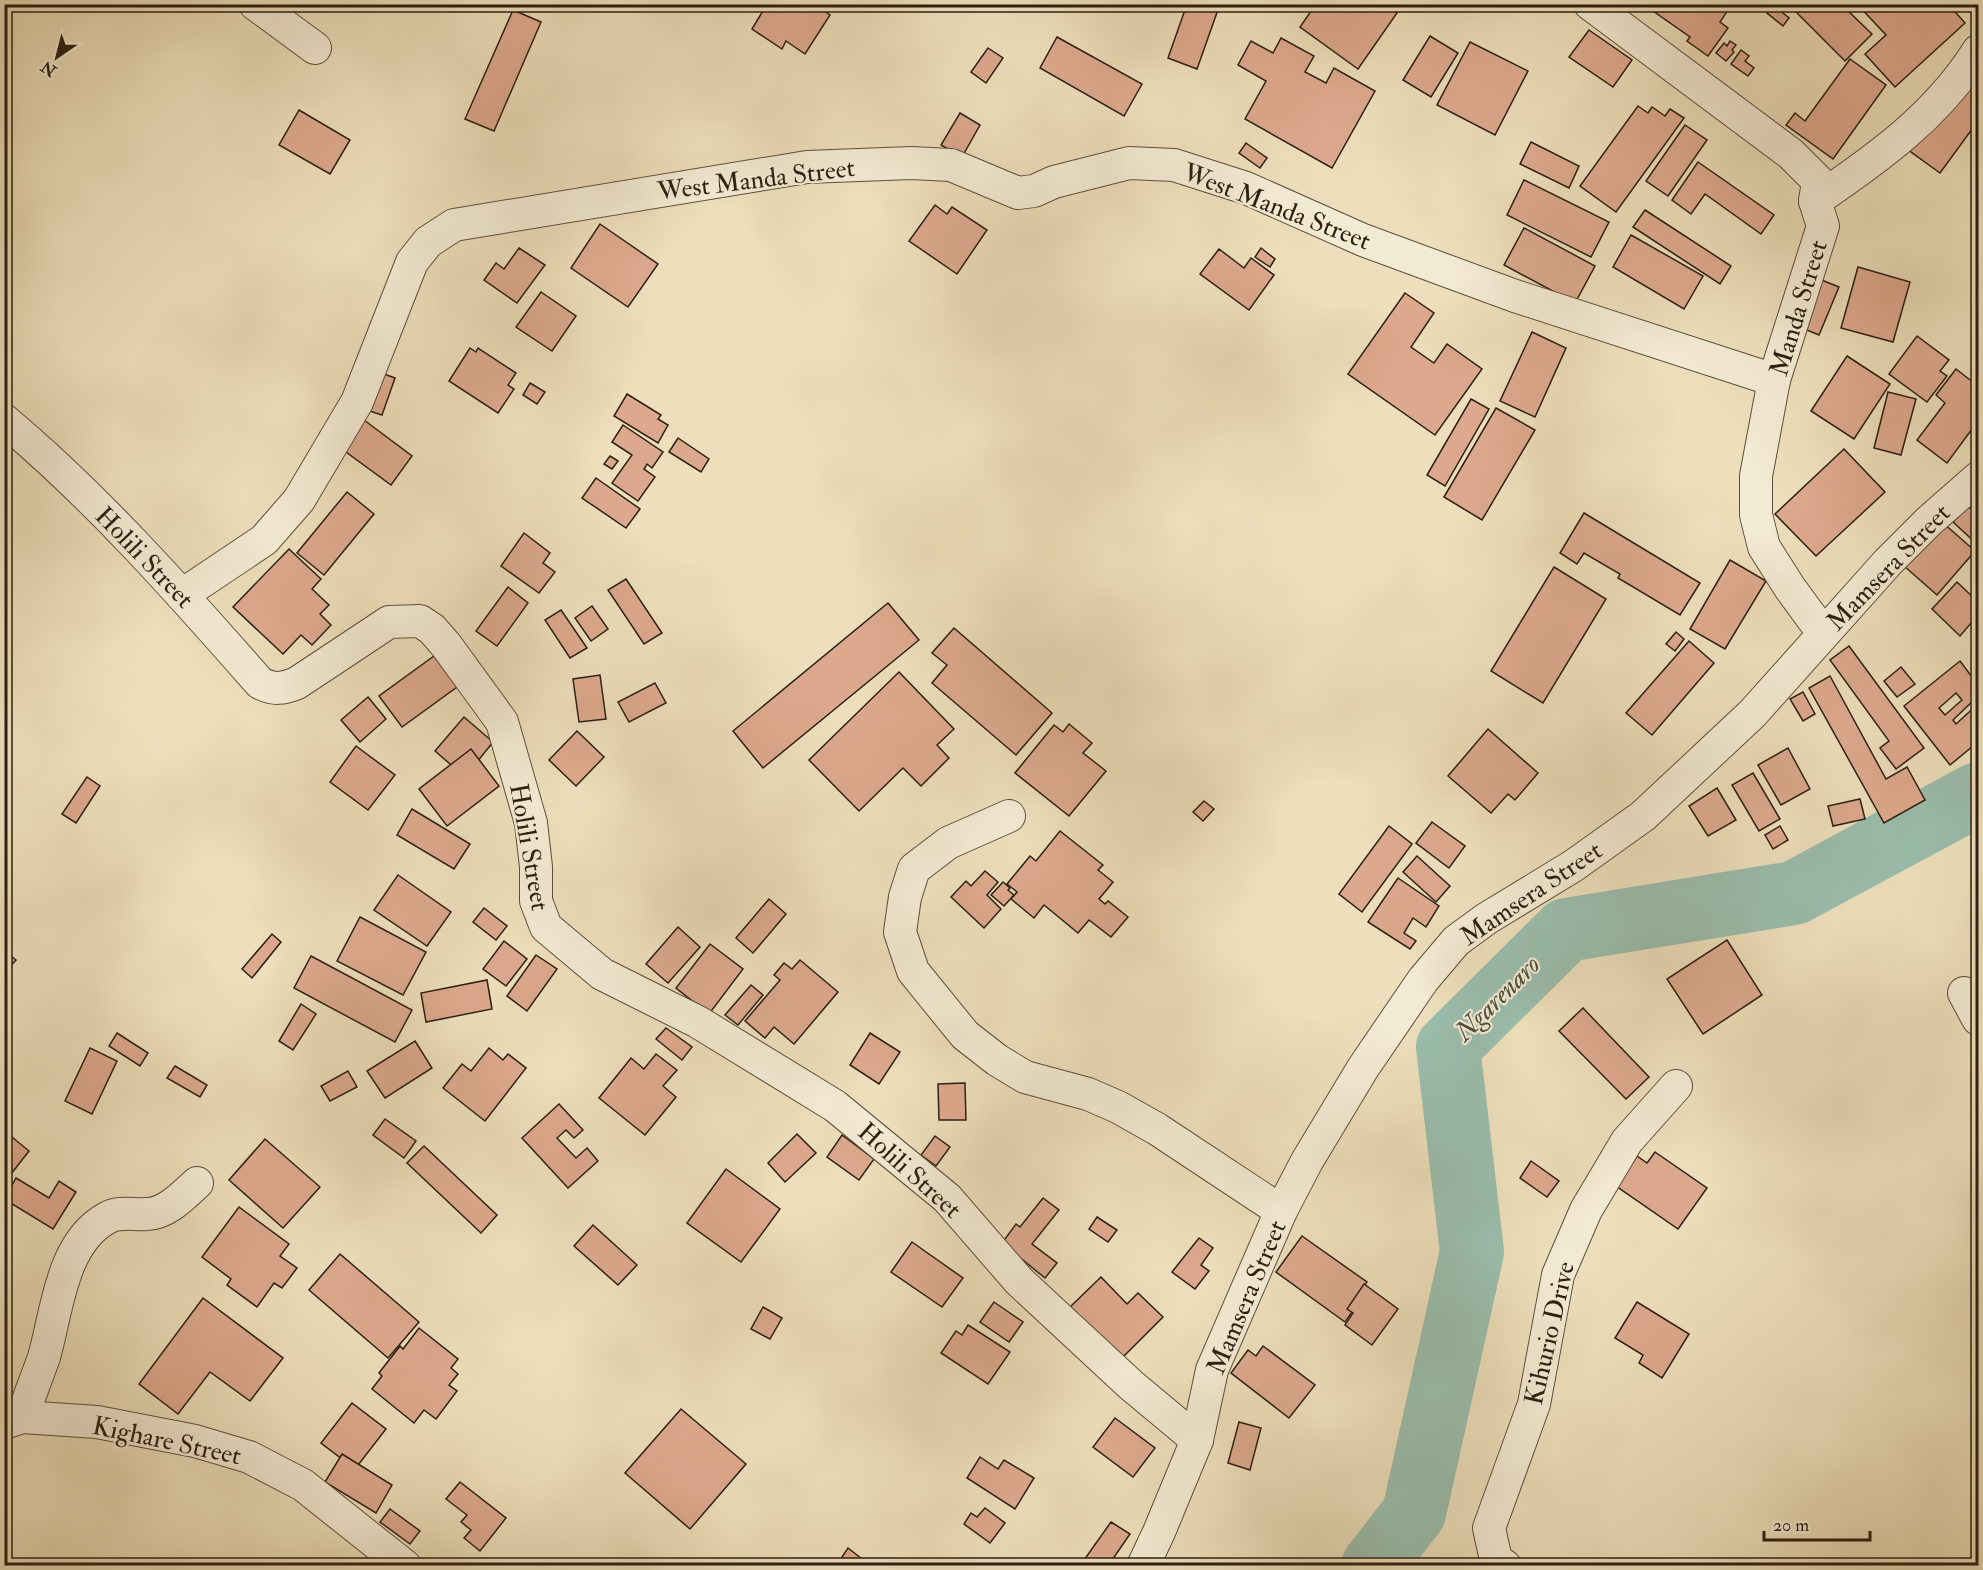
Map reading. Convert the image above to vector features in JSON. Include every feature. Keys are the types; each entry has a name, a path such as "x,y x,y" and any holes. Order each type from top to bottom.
{"street":[{"path":"255,4 315,48"},
{"name":"Manda Street","path":"1590,4 1791,154 1818,182 1815,201 1823,226 1774,380 1756,476 1756,515 1764,547 1823,633"},
{"path":"1815,201 1868,165 1934,109 1966,70 1978,51"},
{"name":"West Manda Street","path":"182,595 264,540 299,500 357,402 412,262 428,242 454,225 807,167 911,163 951,165 1018,193 1034,191 1054,182 1129,164 1174,165 1246,188 1363,240 1515,297 1774,380"},
{"name":"Holili Street","path":"4,420 33,444 182,595 260,683 270,688 284,689 297,683 389,622 420,621 432,629 502,722 531,823 536,867 536,902 546,927 602,974 698,1022 835,1106 947,1198 1019,1281 1131,1384 1197,1440"},
{"name":"Mamsera Street","path":"1143,1566 1197,1440 1212,1370 1281,1211 1307,1161 1363,1068 1423,980 1456,941 1486,919 1573,866 1643,816 1752,714 1896,553 1978,478"},
{"path":"1009,816 948,843 914,869 905,897 900,932 913,971 965,1035 997,1060 1025,1077 1088,1094 1118,1107 1156,1129 1281,1211"},
{"name":"Kihurio Drive","path":"1505,1566 1496,1560 1489,1528 1534,1404 1558,1275 1586,1210 1627,1142 1676,1086"},
{"path":"13,1420 44,1355 56,1299 74,1253 92,1230 108,1218 129,1213 150,1214 174,1203 197,1183"},
{"name":"Kighare Street","path":"13,1420 97,1422 195,1442 249,1457 303,1485 405,1566"}],"building":[{"path":"767,4 814,4 830,15 805,54 786,41 782,49 752,29"},
{"path":"1187,4 1220,4 1197,69 1168,58"},
{"path":"1316,4 1385,4 1397,13 1358,69 1300,27"},
{"path":"1643,4 1732,4 1720,22 1728,28 1708,56 1687,41 1690,37"},
{"path":"1795,4 1849,4 1845,8 1872,34 1845,61 1792,8"},
{"path":"1857,4 1948,4 1965,23 1895,87 1865,54 1886,35"},
{"path":"1773,5 1789,18 1783,26 1767,13"},
{"path":"513,10 541,22 494,131 465,119"},
{"path":"1589,30 1632,60 1613,87 1569,57"},
{"path":"1430,36 1458,53 1431,97 1403,80"},
{"path":"1057,37 1142,84 1124,116 1040,68"},
{"path":"1281,38 1314,56 1305,72 1326,83 1334,68 1375,91 1332,168 1245,119 1266,81 1238,65 1251,41 1273,53"},
{"path":"1730,41 1736,45 1732,50 1734,52 1726,61 1716,53 1724,43 1727,46"},
{"path":"1470,42 1528,71 1495,135 1437,105"},
{"path":"988,48 1003,58 986,83 971,72"},
{"path":"1741,50 1749,56 1745,61 1754,68 1748,76 1731,64"},
{"path":"1850,59 1886,85 1833,159 1786,125 1795,113 1805,121"},
{"path":"1965,71 1978,81 1978,121 1940,173 1907,149"},
{"path":"1638,106 1648,113 1652,107 1665,116 1670,109 1684,118 1616,212 1580,186"},
{"path":"299,110 350,140 330,174 279,145"},
{"path":"960,113 980,125 962,157 941,145"},
{"path":"1685,125 1707,140 1668,196 1646,181"},
{"path":"1531,142 1579,166 1569,188 1520,164"},
{"path":"1246,143 1267,158 1260,168 1239,153"},
{"path":"1698,162 1774,215 1761,234 1705,194 1691,214 1672,200"},
{"path":"1524,180 1609,222 1591,257 1507,215"},
{"path":"935,205 947,214 952,207 987,230 957,274 909,241"},
{"path":"1645,210 1731,266 1720,284 1633,227"},
{"path":"600,224 658,264 628,307 571,268"},
{"path":"1524,228 1595,266 1575,303 1504,265"},
{"path":"1631,235 1703,276 1684,309 1613,267"},
{"path":"519,248 545,265 517,303 484,280 496,263 504,269"},
{"path":"1261,248 1275,259 1270,267 1255,257"},
{"path":"1219,249 1244,268 1251,258 1274,275 1249,310 1200,274"},
{"path":"1858,267 1910,282 1893,342 1841,328"},
{"path":"1819,279 1839,287 1819,335 1792,324"},
{"path":"541,292 576,316 552,351 516,327"},
{"path":"1405,293 1434,313 1411,347 1434,363 1447,344 1482,369 1435,435 1348,374"},
{"path":"1532,332 1566,348 1535,417 1500,401"},
{"path":"1917,336 1949,360 1940,371 1947,376 1927,402 1889,374"},
{"path":"470,348 476,352 478,348 516,373 508,385 514,389 498,413 449,381"},
{"path":"1847,356 1890,384 1854,439 1811,411"},
{"path":"1956,369 1978,386 1978,421 1947,463 1917,440 1945,403 1936,395"},
{"path":"373,370 395,378 382,415 360,408"},
{"path":"530,383 545,392 537,404 523,395"},
{"path":"1888,392 1916,399 1901,455 1874,448"},
{"path":"627,394 661,415 658,419 668,425 658,443 614,416"},
{"path":"1471,399 1489,409 1445,486 1427,475"},
{"path":"1496,408 1535,430 1482,520 1444,497"},
{"path":"364,420 412,456 391,485 342,449"},
{"path":"623,425 663,452 652,468 647,464 644,469 655,477 638,501 612,483 632,455 612,442"},
{"path":"678,438 709,459 701,472 669,452"},
{"path":"1844,449 1885,492 1816,556 1775,514"},
{"path":"610,456 618,461 612,469 604,464"},
{"path":"596,478 640,509 626,528 582,498"},
{"path":"347,492 374,514 324,575 297,553"},
{"path":"1968,506 1978,516 1978,545 1953,522"},
{"path":"1584,513 1700,583 1680,615 1618,578 1620,574 1584,553 1577,564 1560,553"},
{"path":"1942,522 1975,551 1937,595 1904,566"},
{"path":"524,533 550,553 543,563 555,572 539,593 501,566"},
{"path":"289,549 321,579 312,589 329,605 320,614 331,625 312,645 301,635 283,654 233,607"},
{"path":"1730,560 1766,581 1725,649 1690,629"},
{"path":"1554,567 1606,599 1543,703 1491,671"},
{"path":"626,579 662,633 644,644 608,590"},
{"path":"1957,582 1978,602 1978,615 1960,636 1932,609"},
{"path":"508,587 528,603 497,646 476,631"},
{"path":"888,603 919,640 763,768 733,731"},
{"path":"592,606 608,629 591,641 575,618"},
{"path":"561,610 587,648 570,658 545,620"},
{"path":"954,628 1052,713 1016,755 932,683 947,665 932,653"},
{"path":"1676,632 1684,639 1675,651 1666,644"},
{"path":"1689,641 1714,663 1652,735 1626,713"},
{"path":"1849,646 1924,748 1896,769 1880,748 1889,741 1830,660"},
{"path":"434,656 457,687 402,727 379,696"},
{"path":"1960,661 1978,685 1978,701 1976,698 1953,720 1956,724 1978,704 1978,742 1950,765 1904,706","holes":["1956,693 1962,700 1945,715 1939,708"]},
{"path":"1901,667 1915,684 1897,697 1884,681"},
{"path":"899,672 954,729 937,745 949,758 921,786 903,768 859,811 809,760"},
{"path":"600,675 606,719 579,722 573,679"},
{"path":"1830,676 1886,779 1907,767 1925,800 1884,823 1809,688"},
{"path":"655,683 666,703 629,722 618,702"},
{"path":"1803,692 1815,714 1803,721 1790,699"},
{"path":"368,697 386,719 360,742 341,720"},
{"path":"464,717 493,742 465,777 435,751"},
{"path":"1069,724 1092,743 1083,753 1106,771 1069,816 1015,773 1054,725 1063,732"},
{"path":"1488,729 1538,773 1515,800 1508,794 1491,813 1448,776"},
{"path":"577,731 604,757 576,786 549,760"},
{"path":"356,746 395,775 368,810 330,782"},
{"path":"1788,748 1810,789 1781,805 1758,765"},
{"path":"471,749 499,786 447,826 419,789"},
{"path":"1753,773 1780,819 1759,831 1732,785"},
{"path":"87,777 100,786 76,823 62,814"},
{"path":"1717,788 1736,820 1708,836 1689,806"},
{"path":"1860,799 1865,819 1833,826 1828,806"},
{"path":"1204,801 1214,809 1203,821 1193,812"},
{"path":"412,809 470,844 454,869 397,835"},
{"path":"1432,822 1465,846 1449,868 1416,843"},
{"path":"1389,826 1412,844 1362,912 1339,894"},
{"path":"1780,826 1788,840 1773,849 1765,835"},
{"path":"1060,831 1103,865 1098,870 1113,882 1099,899 1105,904 1108,901 1128,917 1111,937 1089,920 1078,933 1044,905 1034,918 1011,899 1017,892 1007,884 1030,856 1036,861"},
{"path":"1417,856 1450,886 1436,902 1403,872"},
{"path":"985,871 998,882 987,895 1001,909 984,928 951,897 966,881 971,886"},
{"path":"398,875 451,912 427,946 374,910"},
{"path":"1398,878 1439,906 1426,927 1413,918 1404,933 1416,941 1410,949 1368,922"},
{"path":"1003,882 1014,895 1004,906 991,895"},
{"path":"769,899 786,914 753,953 736,938"},
{"path":"484,908 507,926 496,940 473,922"},
{"path":"360,917 426,952 403,995 337,961"},
{"path":"678,927 700,947 668,983 646,964"},
{"path":"272,934 281,942 252,978 242,969"},
{"path":"1727,940 1762,995 1703,1034 1667,979"},
{"path":"504,941 527,959 506,986 483,969"},
{"path":"710,944 743,969 709,1014 676,988"},
{"path":"4,950 16,960 4,973"},
{"path":"536,955 557,969 527,1011 507,996"},
{"path":"311,956 412,1010 395,1042 294,988"},
{"path":"800,960 838,992 794,1044 774,1027 765,1038 745,1021 780,980 774,975 784,963 792,969"},
{"path":"487,980 492,1009 426,1022 421,993"},
{"path":"751,985 763,995 738,1025 725,1015"},
{"path":"301,1004 316,1014 293,1050 279,1041"},
{"path":"1583,1008 1649,1077 1626,1099 1559,1031"},
{"path":"666,1028 692,1047 682,1060 656,1039"},
{"path":"117,1033 148,1053 140,1066 109,1046"},
{"path":"870,1033 900,1052 879,1084 850,1065"},
{"path":"415,1041 432,1068 385,1098 367,1071"},
{"path":"90,1048 117,1061 92,1114 65,1101"},
{"path":"489,1048 503,1060 508,1054 526,1068 485,1121 443,1088 462,1064 471,1071"},
{"path":"656,1054 677,1070 663,1086 676,1097 645,1135 599,1098 631,1058 644,1069"},
{"path":"175,1066 207,1085 200,1097 167,1078"},
{"path":"348,1071 357,1087 330,1101 321,1086"},
{"path":"965,1083 966,1120 939,1120 938,1084"},
{"path":"559,1104 583,1130 574,1138 566,1130 557,1138 576,1158 587,1148 598,1161 568,1188 522,1138"},
{"path":"385,1119 416,1141 404,1158 373,1135"},
{"path":"7,1133 29,1151 4,1183 4,1136"},
{"path":"797,1134 816,1153 785,1182 768,1163"},
{"path":"842,1135 874,1159 859,1180 827,1157"},
{"path":"935,1136 950,1147 936,1166 921,1155"},
{"path":"265,1139 320,1187 283,1228 229,1180"},
{"path":"424,1146 497,1215 481,1233 407,1163"},
{"path":"1655,1152 1707,1188 1678,1229 1616,1186 1637,1156 1647,1163"},
{"path":"1531,1161 1559,1181 1547,1197 1520,1178"},
{"path":"726,1169 780,1209 741,1262 687,1223"},
{"path":"16,1178 49,1198 59,1181 76,1192 53,1229 4,1199"},
{"path":"1043,1198 1059,1210 1032,1244 1057,1263 1045,1278 1002,1243 1016,1224 1020,1227"},
{"path":"239,1207 289,1244 280,1256 297,1268 282,1288 274,1283 257,1307 227,1285 231,1279 202,1257"},
{"path":"1097,1217 1117,1230 1108,1242 1089,1229"},
{"path":"593,1225 637,1265 618,1285 574,1246"},
{"path":"1302,1236 1367,1282 1360,1292 1364,1295 1345,1322 1276,1272"},
{"path":"1199,1238 1213,1248 1201,1265 1209,1271 1195,1289 1172,1272"},
{"path":"912,1242 963,1278 942,1307 891,1272"},
{"path":"340,1254 419,1322 388,1358 309,1290"},
{"path":"1101,1277 1127,1304 1138,1293 1163,1317 1119,1361 1068,1309"},
{"path":"1364,1284 1398,1309 1372,1345 1345,1325 1353,1313 1347,1309"},
{"path":"203,1298 283,1358 250,1401 210,1372 178,1414 139,1384"},
{"path":"994,1302 1023,1322 1009,1342 980,1322"},
{"path":"1637,1302 1689,1334 1662,1378 1639,1363 1643,1355 1615,1338"},
{"path":"763,1307 782,1318 770,1339 751,1329"},
{"path":"968,1325 1010,1352 988,1384 941,1353 956,1331 962,1335"},
{"path":"419,1328 458,1359 451,1368 458,1374 449,1385 457,1391 436,1419 424,1410 414,1423 372,1389 382,1376 379,1373 400,1346 403,1349"},
{"path":"1263,1346 1315,1385 1289,1418 1231,1373 1248,1350 1256,1356"},
{"path":"352,1403 386,1429 355,1469 321,1443"},
{"path":"681,1409 746,1464 690,1529 625,1473"},
{"path":"1115,1418 1155,1448 1133,1477 1093,1447"},
{"path":"1239,1422 1261,1428 1250,1470 1228,1463"},
{"path":"342,1454 392,1485 376,1513 325,1482"},
{"path":"980,1457 998,1469 1004,1460 1034,1478 1015,1509 967,1478"},
{"path":"460,1482 506,1518 480,1551 464,1538 471,1530 461,1522 467,1515 446,1499"},
{"path":"985,1508 1005,1523 990,1543 964,1524 971,1513 977,1517"},
{"path":"390,1509 420,1531 410,1544 380,1522"},
{"path":"1111,1522 1130,1534 1108,1566 1093,1566 1084,1560"},
{"path":"848,1548 871,1566 836,1566"}],"waterway":[{"name":"Ngarenaro","path":"1373,1566 1414,1513 1472,1252 1448,1047 1566,930 1794,893 1978,794"}]}
